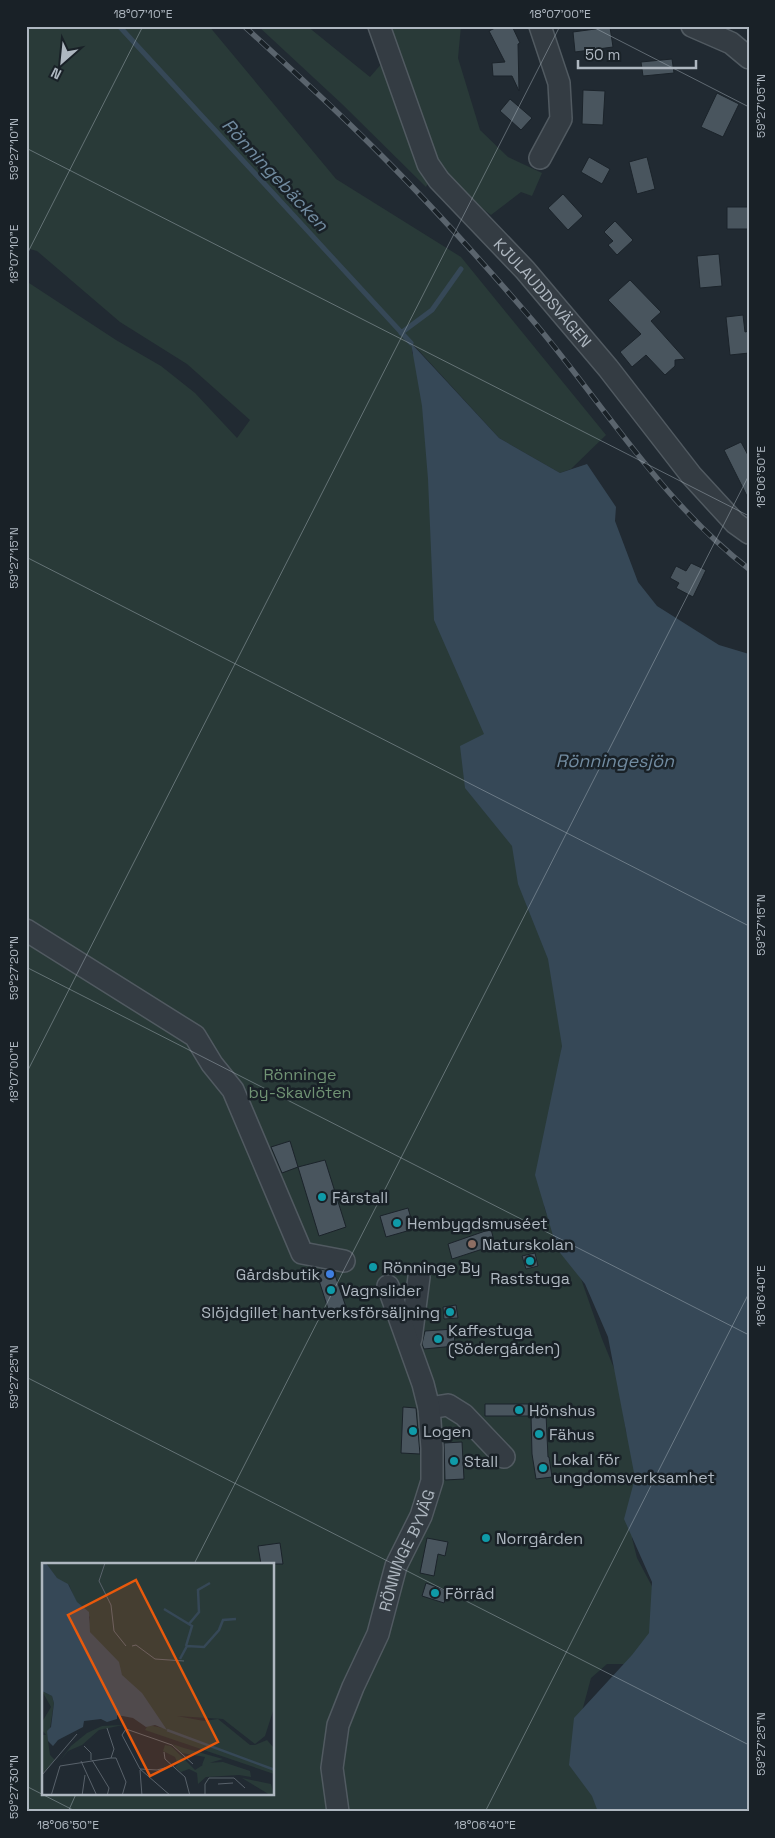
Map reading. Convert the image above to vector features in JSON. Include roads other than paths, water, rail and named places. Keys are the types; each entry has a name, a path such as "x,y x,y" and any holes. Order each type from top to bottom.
{"street":[{"name":"KJULAUDDSVÄGEN","path":"378,26 428,164 439,180 525,270 608,368 691,475 735,524 749,533"},
{"path":"540,26 558,83 561,119 540,158"},
{"path":"692,26 731,43 749,58"},
{"path":"26,930 195,1036 212,1064 232,1090 302,1253 344,1261"},
{"path":"410,1347 419,1276"},
{"name":"RÖNNINGE BYVÄG","path":"338,1812 332,1768 338,1725 353,1687 378,1634 396,1566 421,1516 432,1481 432,1448 428,1408 423,1384 388,1286"},
{"path":"428,1408 448,1405 464,1415 504,1457"}],"water":[{"name":"Rönningesjön","path":"411,343 499,438 560,473 587,464 616,507 615,521 638,582 657,606 719,645 749,654 749,1812 598,1812 592,1796 569,1765 574,1718 632,1655 649,1633 652,1582 624,1519 635,1478 608,1337 585,1284 557,1249 535,1175 562,1046 548,959 518,884 512,846 465,788 460,746 484,734 434,620 428,479 422,406"}],"waterway":[{"name":"Rönningebäcken","path":"119,26 411,343"},
{"path":"401,333 432,310 461,269"}],"railway":[{"path":"244,26 350,124 442,218 534,322 661,483 718,543 749,569"}],"place":[{"name":"Fårstall","path":"322,1197"},
{"name":"Hembygdsmuséet","path":"397,1223"},
{"name":"Naturskolan","path":"472,1244"},
{"name":"Raststuga","path":"530,1261"},
{"name":"Rönninge By","path":"373,1267"},
{"name":"Gårdsbutik","path":"330,1274"},
{"name":"Vagnslider","path":"331,1290"},
{"name":"Slöjdgillet hantverksförsäljning","path":"450,1312"},
{"name":"Kaffestuga (Södergården)","path":"438,1339"},
{"name":"Hönshus","path":"519,1410"},
{"name":"Logen","path":"413,1431"},
{"name":"Fähus","path":"539,1434"},
{"name":"Stall","path":"454,1461"},
{"name":"Lokal för ungdomsverksamhet","path":"543,1468"},
{"name":"Norrgården","path":"486,1538"},
{"name":"Förråd","path":"435,1593"}],"park label":[{"name":"Rönninge by-Skavlöten","path":"300,1083"}]}
